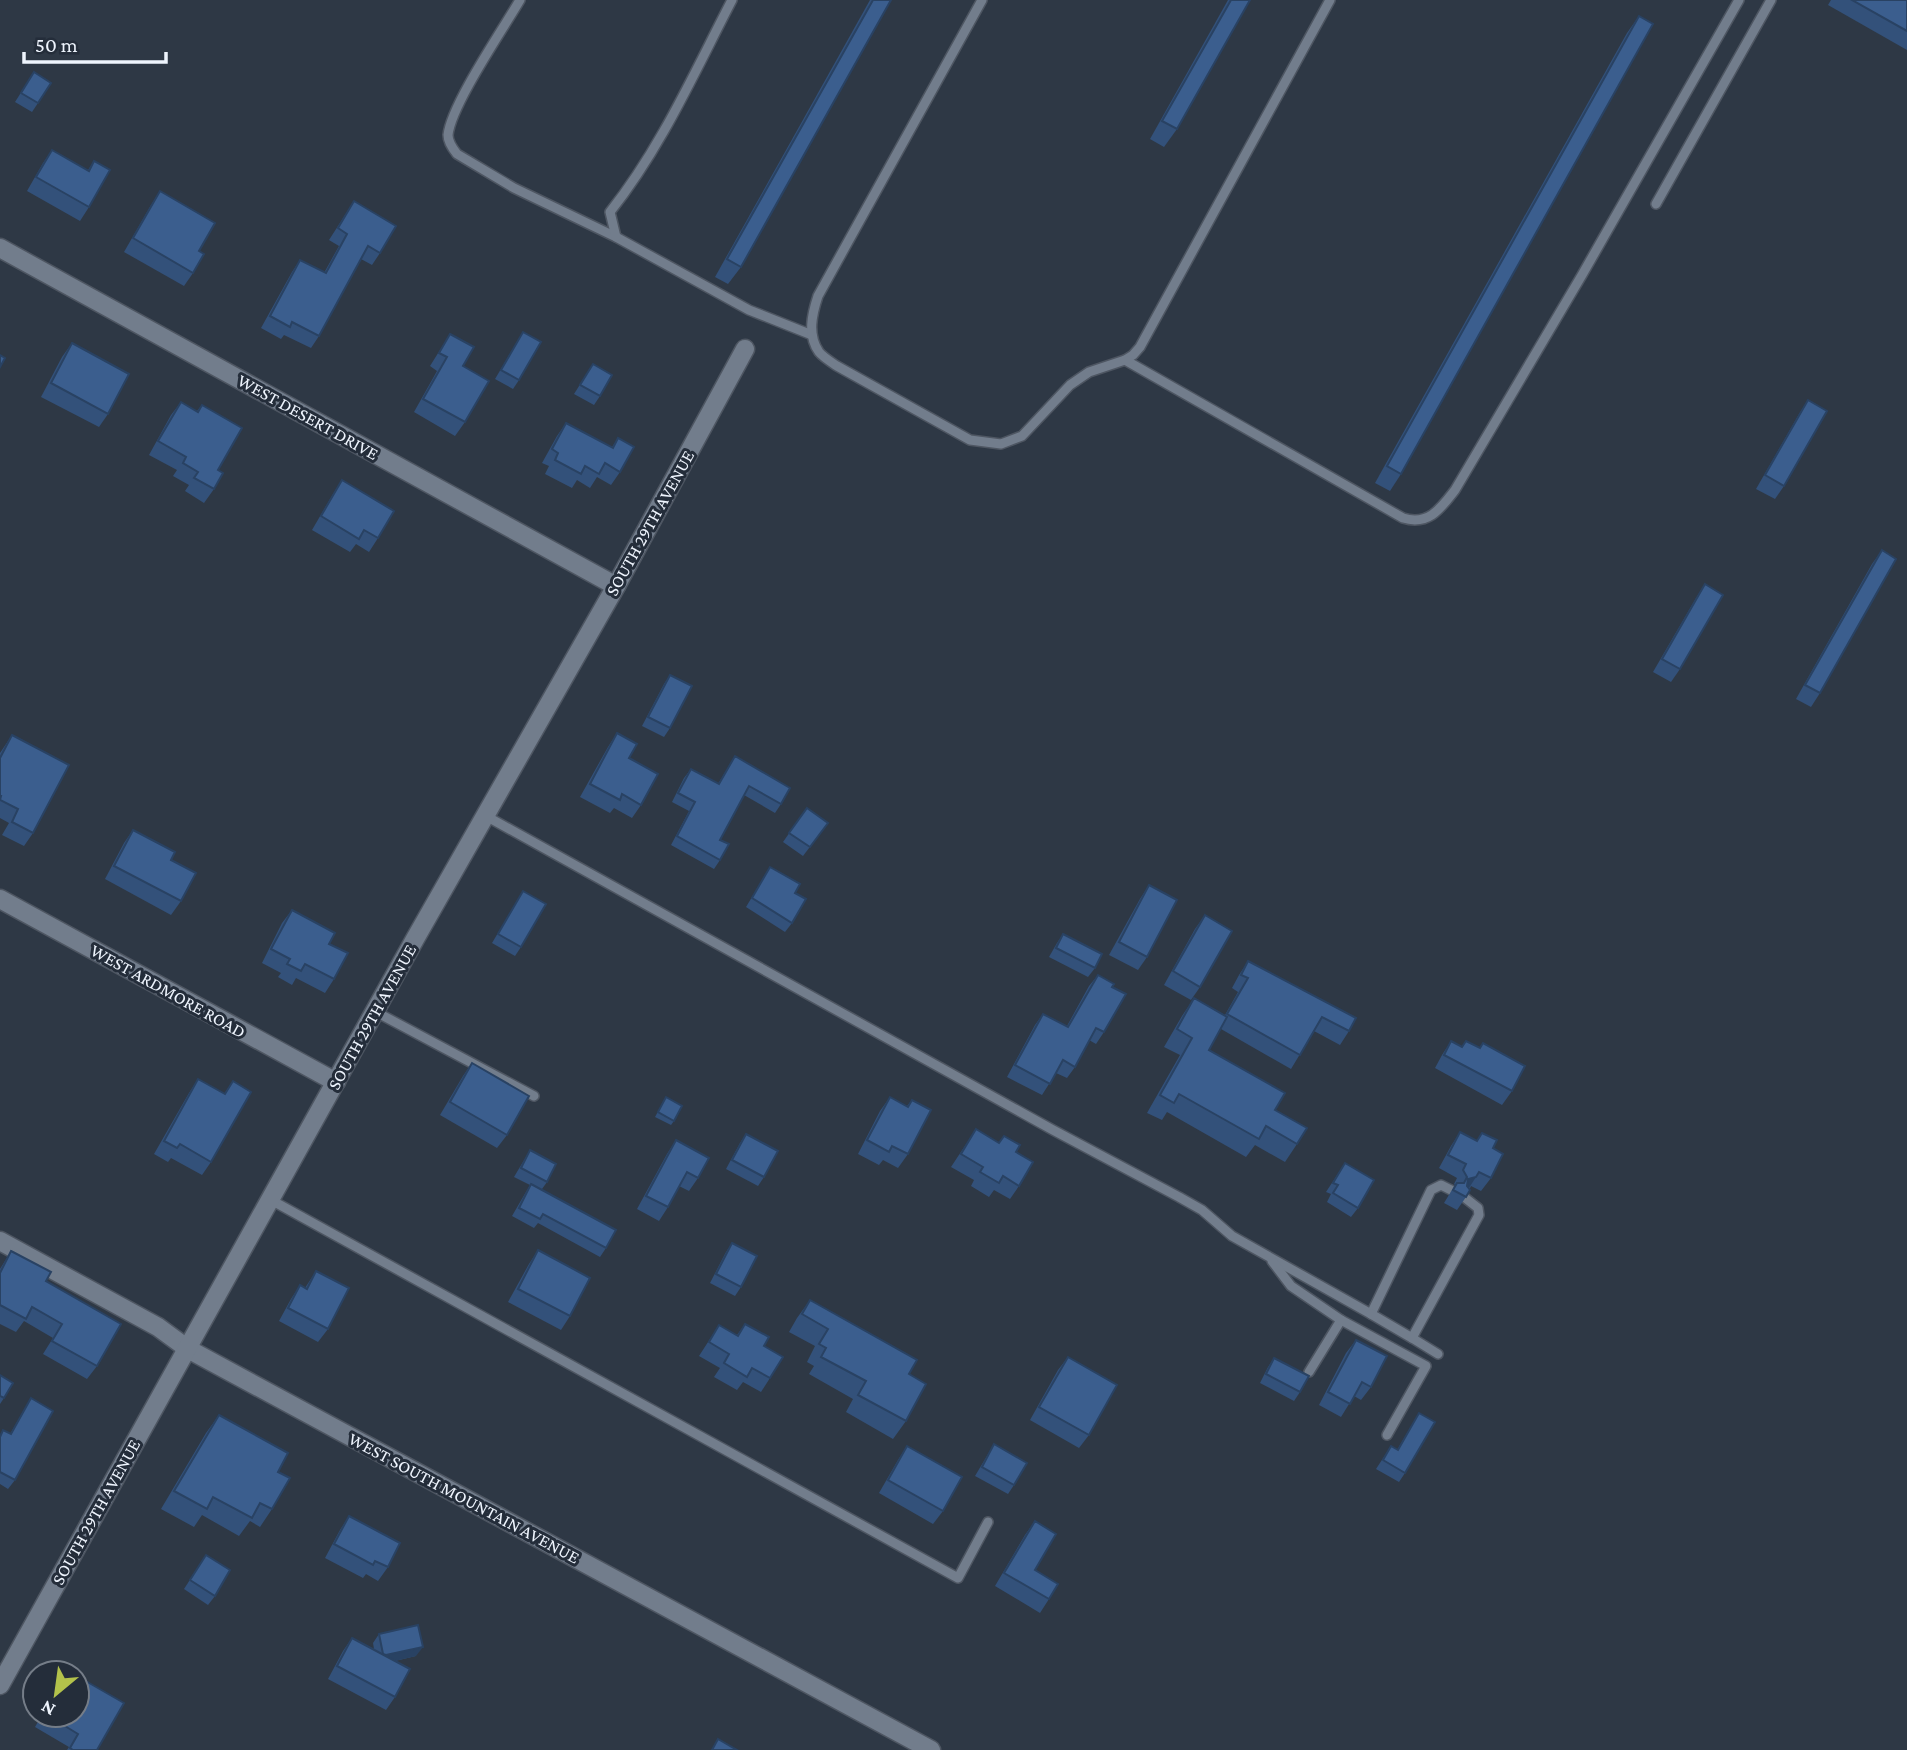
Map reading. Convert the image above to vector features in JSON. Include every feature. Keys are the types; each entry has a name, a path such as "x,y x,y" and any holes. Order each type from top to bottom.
{"street":[{"name":"WEST DESERT DRIVE","path":"0,248 615,586"},
{"name":"SOUTH 29TH AVENUE","path":"0,1685 745,349"},
{"name":"WEST ARDMORE ROAD","path":"0,899 336,1083"},
{"name":"WEST SOUTH MOUNTAIN AVENUE","path":"0,1241 158,1327 188,1349 931,1750"}],"lane":[{"path":"520,0 457,107 448,136 457,154 514,188 615,237 749,310 812,335"},
{"path":"615,237 610,212 633,183 660,139 732,0"},
{"path":"982,0 818,296 812,315 812,335 819,352 836,366 970,440 986,443 1012,441 1022,436 1070,385 1089,372 1125,360 1140,347 1330,0"},
{"path":"1125,360 1403,518 1413,521 1426,520 1440,510 1455,490 1583,275 1739,0"},
{"path":"1656,204 1771,0"},
{"path":"486,816 1179,1197 1202,1210 1231,1236 1438,1354"},
{"path":"376,1012 534,1096"},
{"path":"1371,1314 1431,1190 1441,1185 1451,1190"},
{"path":"1412,1338 1479,1215 1478,1208 1464,1197"},
{"path":"271,1200 958,1578 988,1522"},
{"path":"1269,1257 1291,1286 1340,1320 1426,1366 1387,1435"},
{"path":"1309,1372 1340,1320"}],"building":[{"path":"873,0 891,0 741,267 727,259"},
{"path":"1231,0 1250,0 1177,129 1162,121"},
{"path":"1852,0 1907,0 1907,31"},
{"path":"1639,16 1653,24 1401,474 1387,466"},
{"path":"34,72 51,83 38,103 21,93"},
{"path":"52,150 89,171 94,161 110,170 89,207 36,177"},
{"path":"160,191 215,223 199,251 204,254 193,273 133,238"},
{"path":"354,201 396,226 380,253 368,246 319,336 292,322 290,327 270,316 300,260 326,273 347,234 338,228"},
{"path":"523,332 541,342 519,380 501,370"},
{"path":"450,334 474,347 463,366 489,381 465,422 423,399 447,357 439,353"},
{"path":"72,343 129,374 108,414 51,383"},
{"path":"593,364 612,375 600,396 580,385"},
{"path":"1808,400 1827,411 1784,486 1765,475"},
{"path":"181,402 198,412 202,405 242,428 218,470 223,473 214,489 194,478 198,472 183,463 186,457 158,441"},
{"path":"566,423 613,448 618,438 634,447 620,472 605,463 599,474 585,466 581,474 555,460 558,453 552,449"},
{"path":"342,480 394,511 378,538 364,530 359,539 321,516"},
{"path":"1882,550 1896,559 1820,693 1805,685"},
{"path":"1705,584 1723,595 1680,669 1662,659"},
{"path":"670,675 692,686 670,728 648,717"},
{"path":"617,733 637,744 629,758 658,774 641,805 622,794 620,800 590,784"},
{"path":"12,735 69,765 33,833 12,822 18,809 0,800 0,758"},
{"path":"735,756 790,788 781,804 749,786 720,840 729,844 720,860 677,836 695,802 678,793 691,769 719,784"},
{"path":"807,808 828,823 810,847 789,833"},
{"path":"133,830 175,852 171,860 196,873 181,901 114,866"},
{"path":"770,867 800,884 795,893 806,899 792,923 752,898"},
{"path":"1149,885 1177,900 1147,957 1119,942"},
{"path":"523,891 546,904 521,947 498,934"},
{"path":"292,910 335,933 329,944 348,953 334,979 305,964 301,971 287,964 290,959 271,949"},
{"path":"1205,915 1232,931 1200,987 1173,971"},
{"path":"1063,934 1102,954 1095,968 1056,948"},
{"path":"1248,961 1356,1018 1349,1031 1322,1017 1300,1055 1227,1014 1248,978 1241,975"},
{"path":"1098,975 1126,994 1104,1032 1096,1028 1075,1067 1063,1060 1050,1084 1015,1065 1043,1014 1068,1027"},
{"path":"1194,998 1227,1017 1209,1050 1285,1093 1275,1110 1307,1128 1297,1144 1266,1126 1259,1139 1179,1094 1174,1103 1160,1095 1192,1038 1177,1029"},
{"path":"1451,1041 1462,1047 1466,1041 1480,1048 1483,1043 1525,1066 1512,1091 1444,1055"},
{"path":"472,1063 529,1096 507,1135 450,1102"},
{"path":"198,1079 225,1094 233,1081 251,1092 211,1162 180,1144 177,1148 164,1141"},
{"path":"666,1097 682,1106 674,1121 658,1112"},
{"path":"890,1097 908,1107 912,1100 931,1110 908,1154 892,1146 889,1152 867,1140"},
{"path":"976,1129 999,1143 1004,1136 1020,1145 1016,1152 1033,1162 1019,1186 1003,1176 999,1183 980,1172 983,1167 961,1154"},
{"path":"1460,1132 1477,1141 1482,1133 1497,1140 1493,1148 1503,1154 1491,1178 1479,1172 1476,1177 1468,1179 1467,1186 1470,1190 1466,1197 1453,1190 1457,1183 1464,1183 1467,1177 1463,1170 1466,1164 1448,1155"},
{"path":"746,1134 778,1151 764,1177 732,1160"},
{"path":"676,1140 709,1158 698,1178 687,1172 668,1207 646,1196"},
{"path":"530,1150 556,1164 547,1182 521,1168"},
{"path":"1345,1163 1374,1180 1358,1208 1333,1193 1338,1185 1333,1183"},
{"path":"531,1184 616,1230 606,1248 543,1214 540,1219 519,1208"},
{"path":"732,1243 757,1256 741,1287 716,1274"},
{"path":"538,1250 590,1278 570,1316 518,1289"},
{"path":"11,1251 51,1272 46,1281 121,1324 97,1366 52,1341 62,1324 32,1307 26,1319 0,1305 0,1273"},
{"path":"316,1271 349,1288 328,1329 288,1308 300,1285 307,1289"},
{"path":"810,1300 917,1360 909,1374 926,1384 906,1421 858,1395 866,1381 821,1357 826,1348 819,1344 828,1329 802,1314"},
{"path":"745,1324 769,1337 764,1346 783,1357 770,1378 752,1368 747,1377 724,1363 729,1354 709,1342 719,1325 738,1336"},
{"path":"1356,1340 1387,1356 1371,1387 1362,1382 1350,1404 1328,1392"},
{"path":"1068,1357 1117,1385 1089,1435 1039,1407"},
{"path":"1274,1358 1309,1376 1300,1392 1266,1374"},
{"path":"0,1375 13,1383 4,1398 0,1396"},
{"path":"31,1398 53,1411 15,1480 0,1472 0,1437 3,1430 11,1434"},
{"path":"1419,1413 1435,1422 1405,1473 1383,1460 1391,1446 1398,1450"},
{"path":"219,1415 288,1453 278,1472 290,1478 272,1509 260,1503 252,1518 213,1497 207,1509 174,1491"},
{"path":"994,1444 1027,1463 1014,1485 982,1467"},
{"path":"907,1446 962,1477 943,1511 888,1480"},
{"path":"349,1516 400,1543 388,1567 375,1561 373,1565 334,1544"},
{"path":"1035,1521 1056,1534 1035,1570 1058,1584 1049,1599 1004,1573"},
{"path":"206,1555 230,1570 215,1596 190,1580"},
{"path":"418,1625 423,1647 383,1654 379,1634"},
{"path":"352,1638 410,1669 395,1697 337,1666"},
{"path":"91,1684 124,1703 97,1750 70,1748 78,1734 70,1729 91,1729"},
{"path":"718,1739 737,1750 712,1750"}]}
